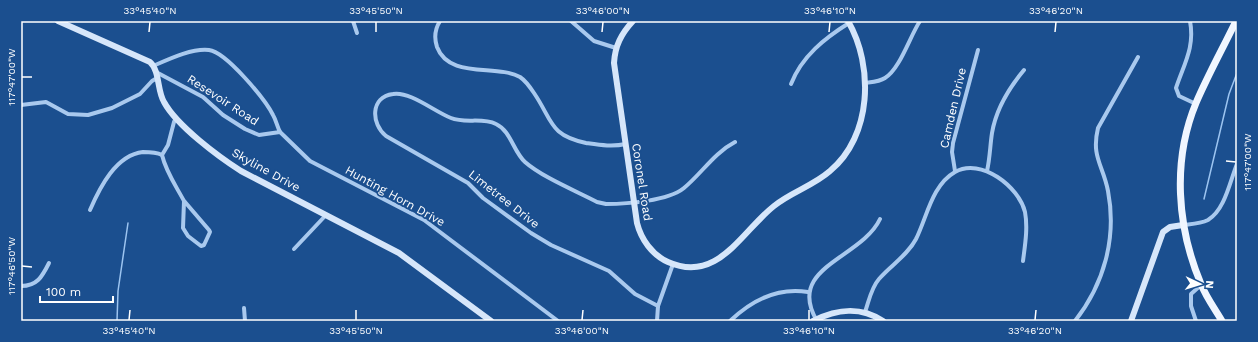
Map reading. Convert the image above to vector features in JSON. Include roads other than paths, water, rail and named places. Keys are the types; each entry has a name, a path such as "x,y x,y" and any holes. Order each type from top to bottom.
{"main road":[{"path":"1222,321 1201,285 1185,237 1180,194 1183,150 1196,104 1236,21"}],"street":[{"path":"58,21 143,58 154,69"},
{"path":"353,21 357,33"},
{"path":"440,21 437,27 435,39 437,46 445,58 462,67 500,71 519,77 531,88 552,125 564,136 572,140 604,146 626,144"},
{"path":"570,21 594,41 616,48"},
{"name":"Coronel Road","path":"633,21 623,32 616,48 615,72 637,223 642,237 656,254 673,264 693,267 713,262 721,258 778,202 810,186 834,168 849,149 860,126 864,106 864,83 861,52 848,22"},
{"path":"864,83 875,82 890,74 896,66 920,21"},
{"path":"1190,21 1192,40 1189,54 1176,88 1179,96 1196,104"},
{"path":"791,84 801,65 818,45 848,22"},
{"name":"Resevoir Road","path":"201,50 209,50 222,54 265,103 273,115 280,132 259,135 245,129 223,115 203,97 154,69 201,50"},
{"name":"Camden Drive","path":"955,171 952,152 953,143 978,50"},
{"path":"1075,321 1093,295 1106,261 1109,247 1111,210 1108,190 1097,159 1096,138 1098,128 1138,58"},
{"name":"Skyline Drive","path":"154,69 164,102 176,118 220,156 234,166 407,258 491,321"},
{"path":"986,170 991,153 994,124 1012,84 1024,70"},
{"path":"21,105 46,102 68,114 88,115 112,108 140,94 152,81 157,78"},
{"name":"Limetree Drive","path":"634,202 612,204 597,202 547,176 526,163 520,157 505,131 491,122 453,119 401,94 387,96 376,107 376,124 380,131 386,136 468,183 482,198 531,233 551,245 610,271 635,294 658,306"},
{"path":"176,118 168,145 162,155 165,168 184,201 210,232 204,245 201,246 195,242 184,228 182,209 184,201"},
{"name":"Hunting Horn Drive","path":"280,132 310,161 424,220 445,234 558,321"},
{"path":"634,202 676,193 694,178 724,147 734,142"},
{"path":"90,210 102,185 122,161 135,153 148,152 162,155"},
{"path":"1130,321 1163,232 1170,227 1203,222 1215,213 1223,199 1237,164"},
{"path":"865,312 876,283 910,248 939,186 955,171 966,169 986,170 996,175 1014,193 1025,211 1026,237 1023,260"},
{"path":"294,249 326,215"},
{"path":"880,219 876,229 866,239 815,278 808,292 810,306 815,321 842,310 865,312 883,321"},
{"path":"21,286 33,285 39,280 49,264"},
{"path":"657,321 658,306 673,264"},
{"path":"1196,321 1190,300 1191,294 1201,285"},
{"path":"730,321 756,302 774,293 786,290 808,292"},
{"path":"244,308 244,321"}],"waterway":[{"path":"1204,199 1229,94 1237,73"},
{"path":"117,321 118,291 128,223"}]}
